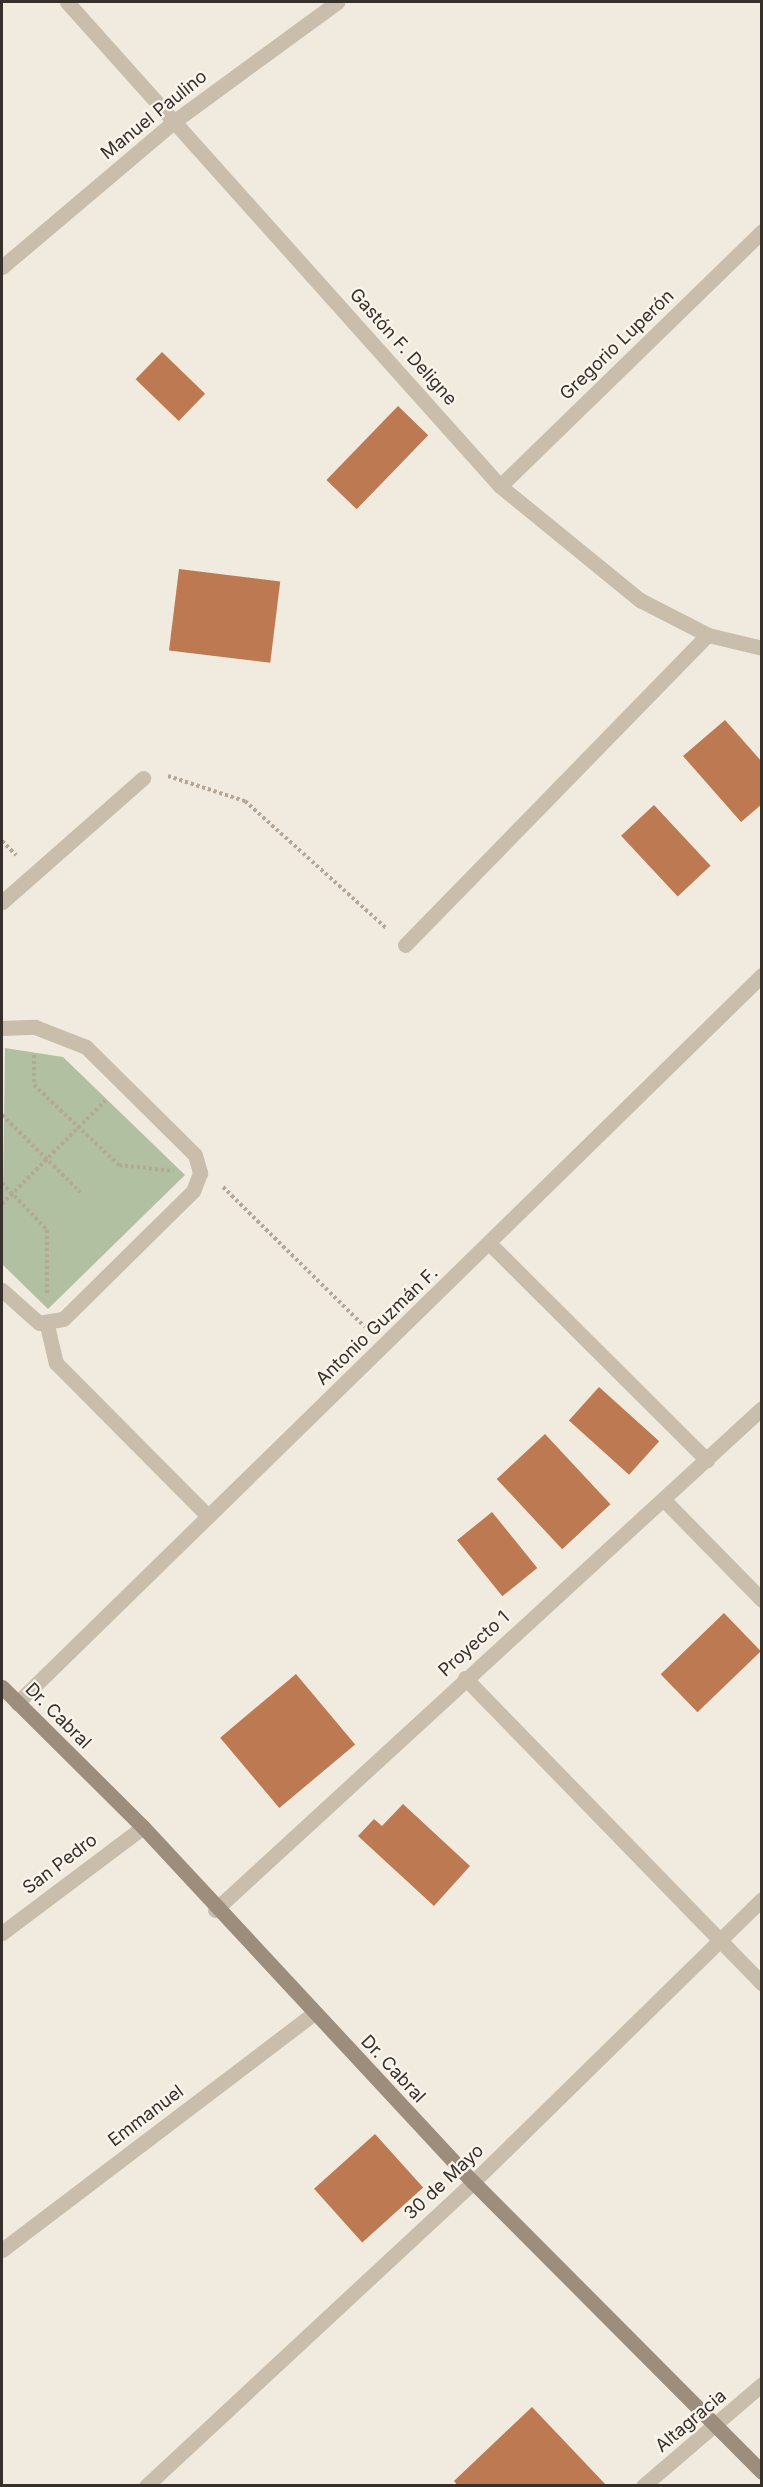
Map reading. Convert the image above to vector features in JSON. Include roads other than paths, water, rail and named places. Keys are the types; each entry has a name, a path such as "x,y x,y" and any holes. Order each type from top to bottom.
{"street":[{"name":"Gastón F. Deligne","path":"67,2 176,120 500,486 640,600 708,635 762,648"},
{"name":"Manuel Paulino","path":"2,267 176,120 337,2"},
{"name":"Gregorio Luperón","path":"500,486 762,231"},
{"path":"405,945 708,635"},
{"path":"2,902 143,777"},
{"name":"Antonio Guzmán F.","path":"16,1703 383,1345 491,1245 762,975"},
{"path":"2,1028 35,1027 86,1047 195,1155 200,1173 193,1191 63,1319 47,1325 32,1319 2,1290"},
{"path":"491,1245 707,1460"},
{"path":"47,1325 56,1363 208,1516"},
{"name":"Proyecto 1","path":"215,1910 465,1678 664,1500 762,1408"},
{"path":"664,1500 762,1600"},
{"path":"465,1678 762,1983"},
{"name":"Dr. Cabral","path":"2,1687 143,1827 215,1910 473,2182 762,2472"},
{"name":"San Pedro","path":"2,1933 143,1827"},
{"name":"30 de Mayo","path":"146,2486 473,2182 762,1899"},
{"name":"Emmanuel","path":"2,2250 314,2013"},
{"name":"Altagracia","path":"643,2486 717,2427 762,2384"}]}
